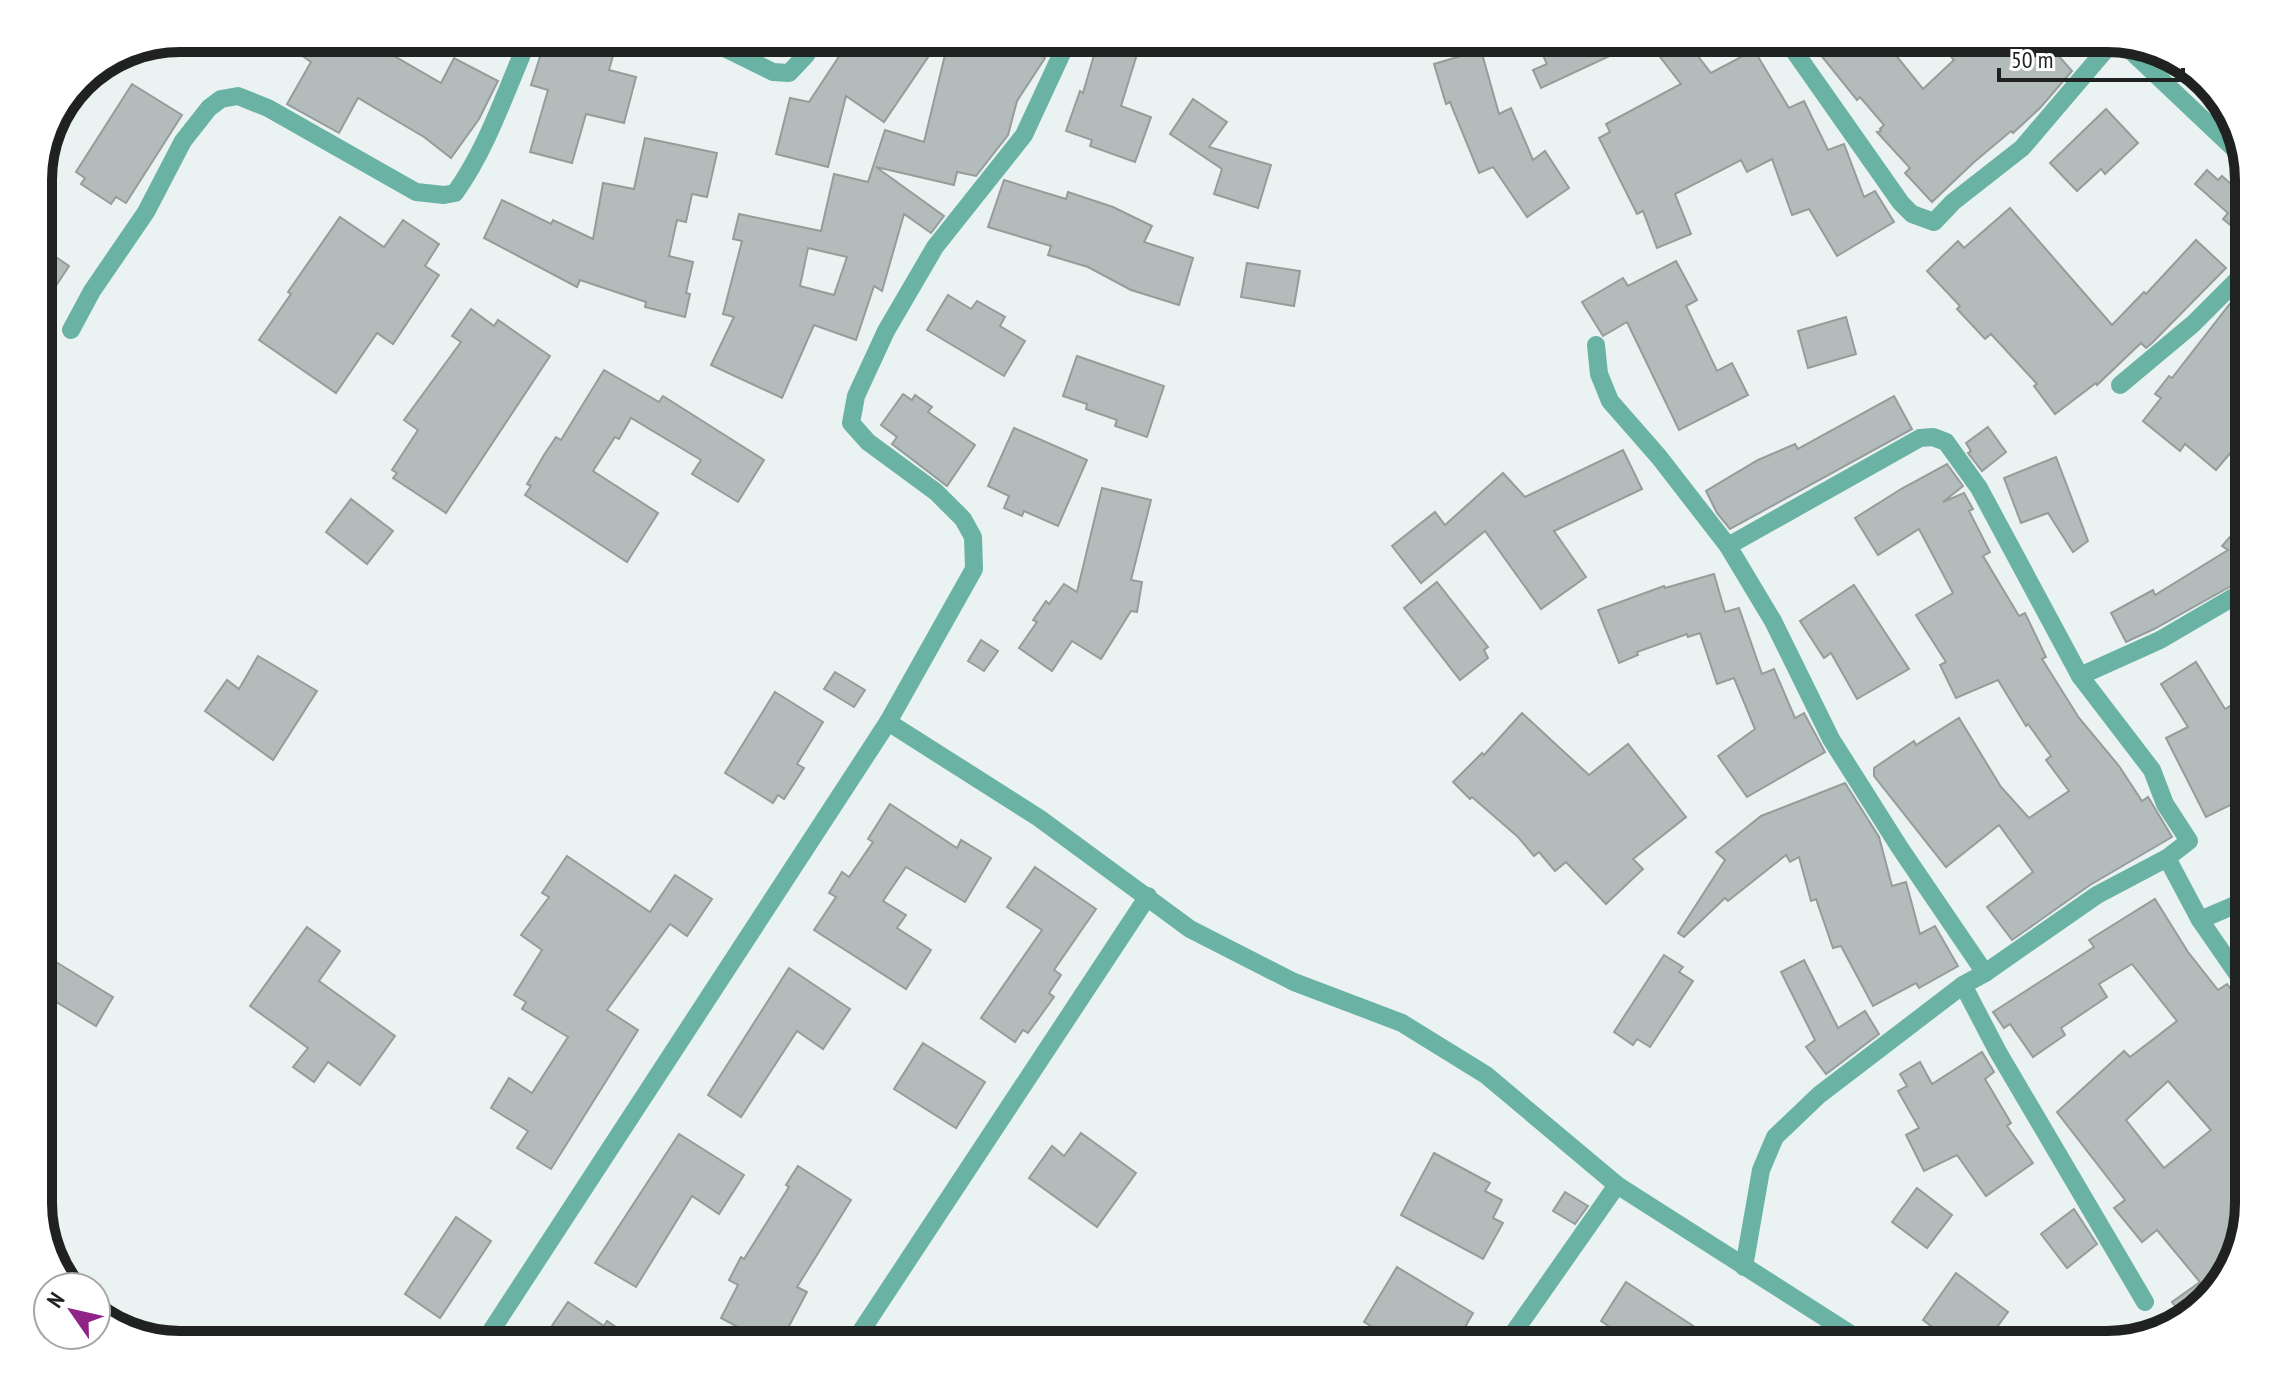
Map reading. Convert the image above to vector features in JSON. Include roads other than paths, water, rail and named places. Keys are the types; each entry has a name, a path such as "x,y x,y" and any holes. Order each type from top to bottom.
{"street":[{"path":"71,330 92,291 146,212 183,141 209,108 221,99 238,96 268,108 416,192 444,195 455,193 469,173 523,52"},
{"path":"732,52 773,72 789,73 808,52"},
{"path":"491,1331 888,722 974,569 973,537 963,519 936,492 868,442 851,423 856,396 886,331 935,247 1024,135 1063,52"},
{"path":"1795,52 1901,203 1912,214 1934,222 1953,202 2022,148 2105,52"},
{"path":"2145,58 2230,144"},
{"path":"2120,385 2193,324 2235,282"},
{"path":"1596,345 1599,374 1610,401 1659,457 1728,546 1773,621 1831,739 1985,973"},
{"path":"1728,546 1920,438 1933,437 1946,442 1979,488 2080,676 2152,770 2165,804 2189,841 2167,858 2097,895 1963,985 1819,1095 1775,1137 1761,1170 1744,1267"},
{"path":"2080,676 2160,640 2235,596"},
{"path":"888,722 1039,818 1190,929 1294,982 1402,1023 1486,1075 1617,1185 1846,1331"},
{"path":"2167,858 2200,920 2235,971"},
{"path":"861,1331 1148,896"},
{"path":"2200,920 2235,905"},
{"path":"1963,985 1998,1052 2145,1302"},
{"path":"1515,1331 1617,1185"}]}
